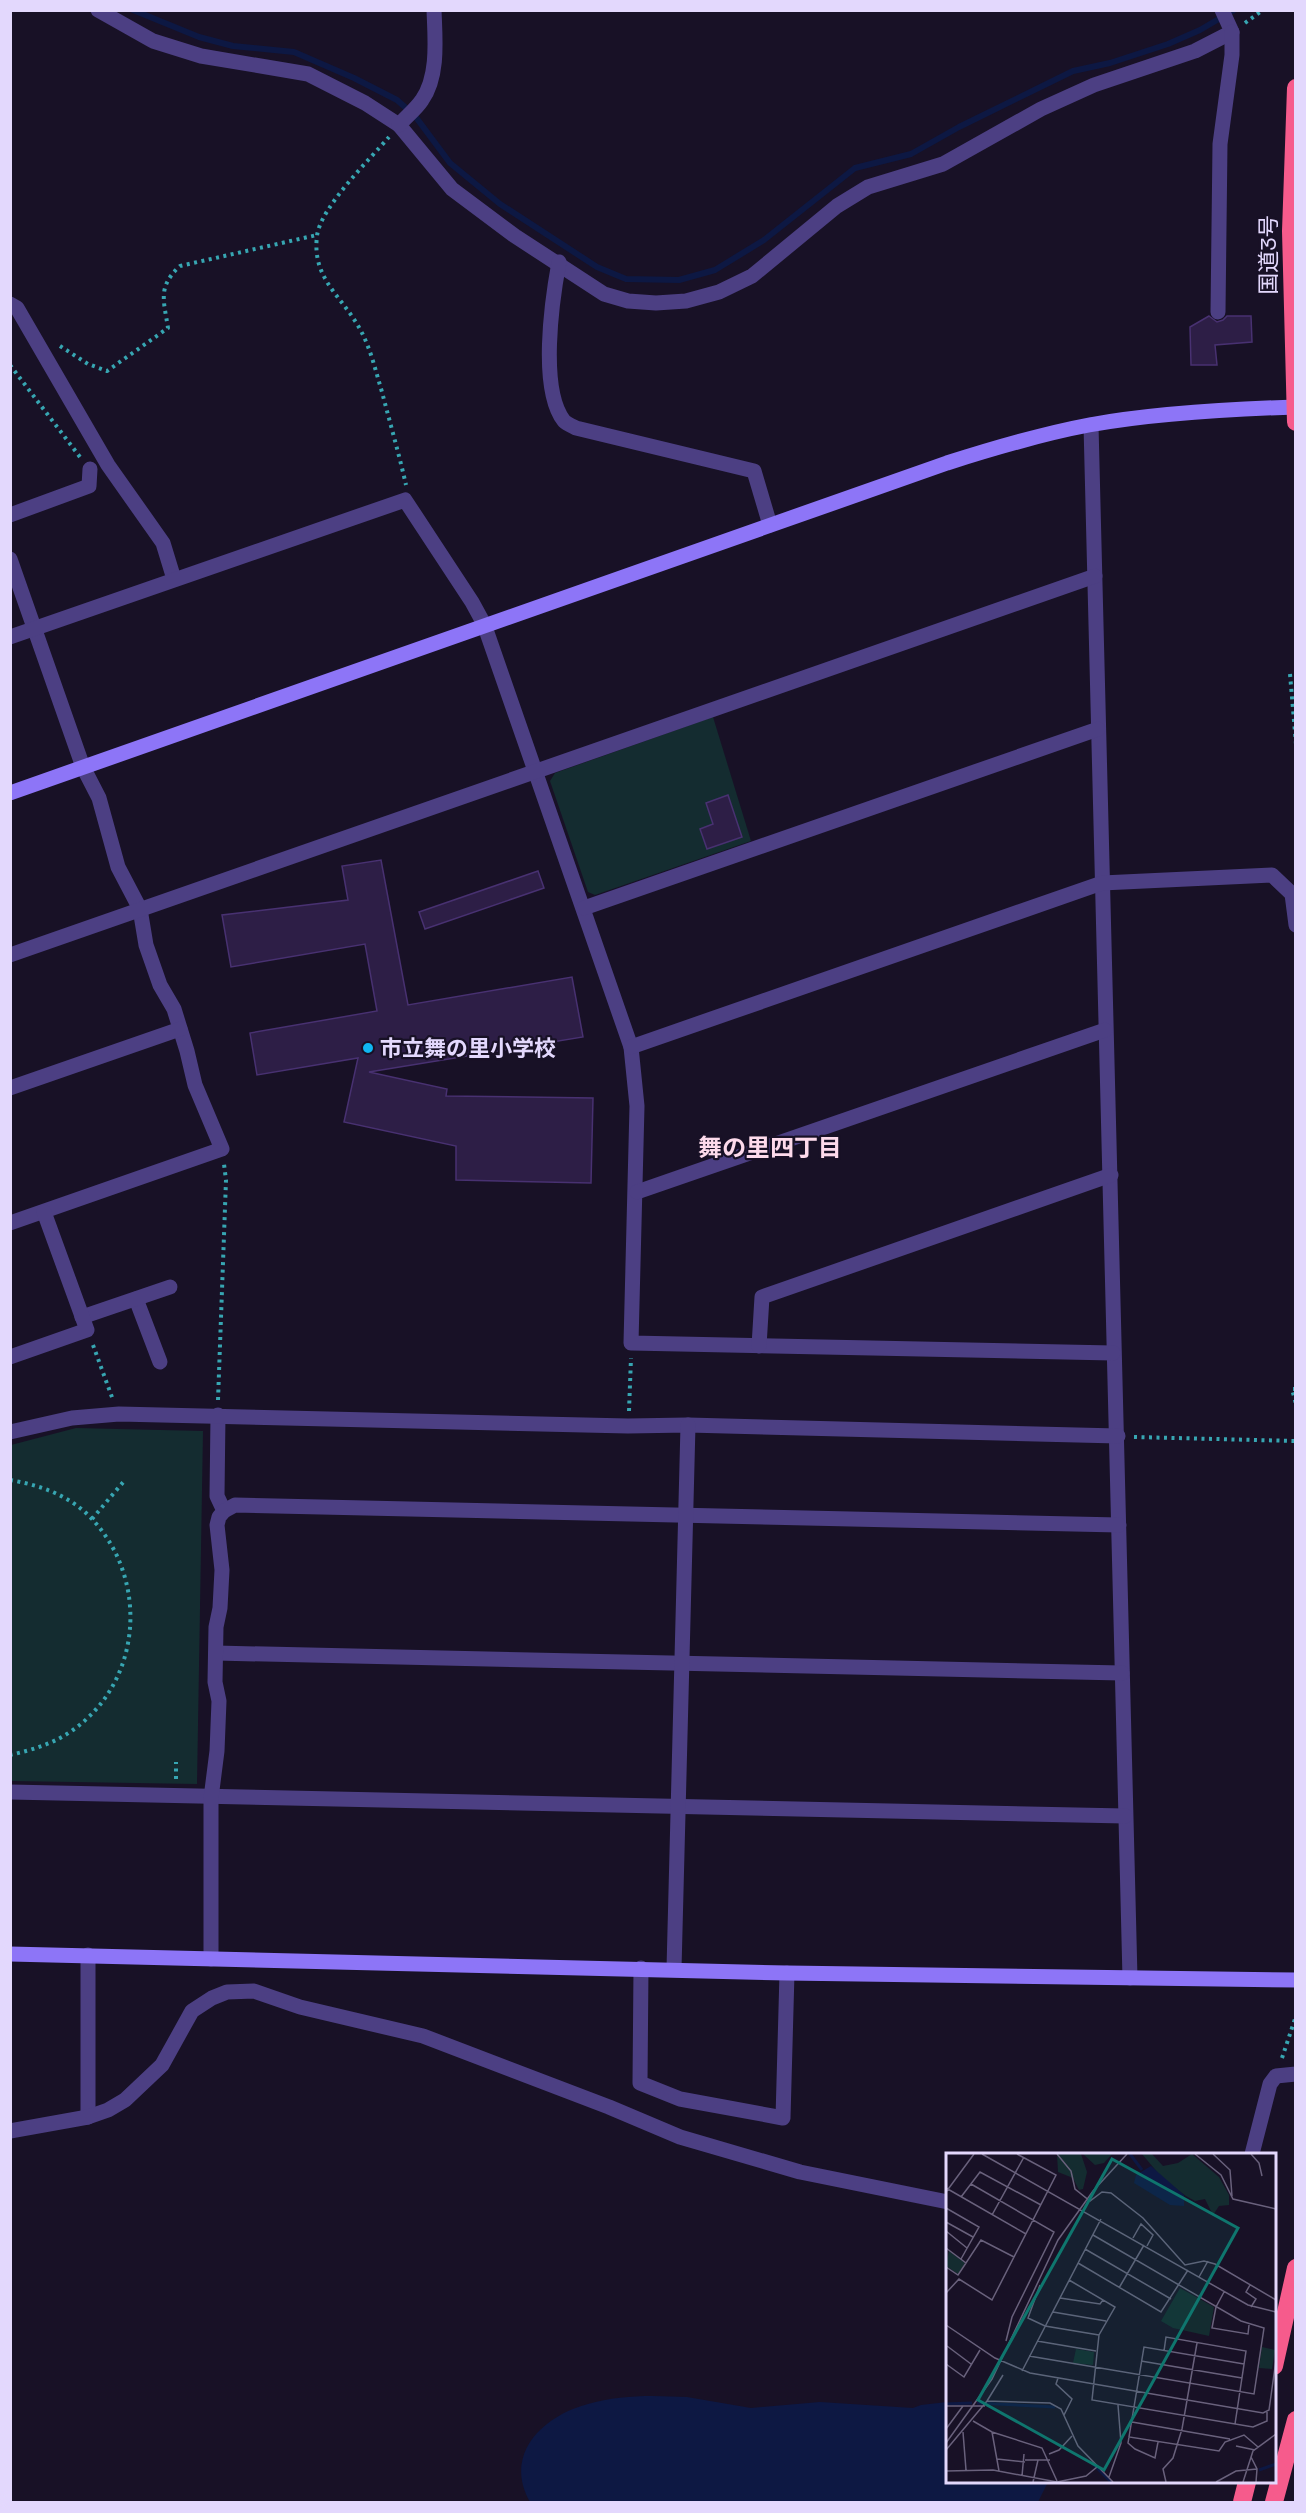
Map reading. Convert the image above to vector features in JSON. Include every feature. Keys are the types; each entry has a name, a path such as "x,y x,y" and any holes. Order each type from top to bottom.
{"highway":[{"name":"国道3号","path":"1295,412 1291,231 1296,88"},
{"path":"1276,2362 1296,2268"},
{"path":"1274,2502 1296,2420"},
{"path":"1242,2502 1247,2483"}],"street":[{"path":"98,10 153,41 201,56 308,74 365,103 399,125 452,189 515,236 559,262 604,294 628,301 656,303 686,301 719,292 752,276 837,206 868,187 943,164 1041,109 1094,85 1195,51 1232,32"},
{"path":"399,125 423,99 431,77 435,44 434,10"},
{"path":"1218,312 1220,144 1232,55 1232,32 1222,10"},
{"path":"559,262 552,300 549,342 551,381 558,409 565,422 576,428 754,471 770,525"},
{"path":"10,304 17,308 108,465 163,543 174,579"},
{"path":"10,793 484,624 1016,441 1091,425 1168,416 1295,412"},
{"path":"1091,425 1130,1978"},
{"path":"10,515 89,486 90,469"},
{"path":"10,637 405,500 484,624 631,1047 637,1106 637,1192 631,1343 1113,1353"},
{"path":"10,559 83,767 99,798 118,867 140,909 146,945 160,985 174,1009 195,1085 222,1149 10,1223"},
{"path":"10,955 1095,576"},
{"path":"584,908 1098,729"},
{"path":"631,1047 1102,883 1272,875 1292,894 1296,925"},
{"path":"10,1089 180,1029"},
{"path":"637,1192 1105,1030"},
{"path":"759,1346 762,1297 1111,1175"},
{"path":"44,1212 85,1324"},
{"path":"10,1357 135,1299 170,1287"},
{"path":"135,1299 160,1362"},
{"path":"10,1432 72,1418 119,1414 1118,1436"},
{"path":"218,1415 217,1496 224,1511"},
{"path":"674,1969 688,1425"},
{"path":"211,1959 211,1798 217,1751 219,1701 215,1682 216,1627 220,1608 222,1570 217,1525 224,1511 235,1505 1119,1525"},
{"path":"216,1653 1122,1673"},
{"path":"10,1792 1125,1816"},
{"path":"10,1954 787,1973 1296,1980"},
{"path":"87,2117 88,1955"},
{"path":"641,1968 640,2083 680,2099 783,2118 787,1973"},
{"path":"10,2131 87,2117 108,2110 125,2100 162,2066 192,2011 212,1998 227,1992 254,1991 300,2007 423,2036 609,2107 680,2137 800,2172 946,2202"},
{"path":"1252,2153 1270,2084 1276,2076 1295,2074"}],"path":[{"path":"397,489 407,486 370,350 356,323 331,291 319,265 317,235 326,215 344,188 399,125"},
{"path":"51,338 88,364 106,372 168,328 163,288 171,274 180,266 317,235"},
{"path":"10,365 90,469"},
{"path":"1290,674 1296,744"},
{"path":"218,1415 226,1180 222,1149"},
{"path":"85,1324 119,1414"},
{"path":"628,1426 631,1343"},
{"path":"1296,1389 1292,1389 1296,1404"},
{"path":"1118,1436 1296,1441"},
{"path":"10,1480 46,1489 81,1509 92,1519 111,1543 126,1576 132,1620 125,1658 111,1689 86,1719 52,1742 10,1755"},
{"path":"92,1519 125,1480"},
{"path":"1276,2076 1296,2016"}],"green space":[{"path":"713,717 751,841 595,895 588,892 550,781 555,773"},
{"path":"76,1428 203,1431 197,1784 11,1781 11,1445"}],"water":[{"path":"687,2397 751,2408 820,2402 913,2408 946,2402 946,2483 1048,2483 1038,2502 530,2502 523,2485 521,2469 524,2454 542,2428 571,2410 604,2400"}],"building":[{"path":"1209,316 1217,322 1227,316 1251,316 1252,342 1215,345 1217,365 1191,365 1190,327"},
{"path":"728,795 742,837 707,849 700,829 713,824 706,803"},
{"path":"381,860 408,1005 572,977 583,1037 369,1072 447,1089 446,1096 593,1098 591,1183 456,1180 456,1146 344,1122 358,1058 257,1075 250,1033 377,1011 365,944 231,967 222,915 348,900 342,866"},
{"path":"538,871 544,888 425,929 419,912"}],"waterway":[{"path":"133,10 199,37 233,46 294,52 354,78 397,100 415,116 450,163 500,204 597,267 626,279 679,280 715,270 764,240 855,168 911,154 959,127 1073,71 1110,63 1168,44 1200,30 1234,10"}],"place":[{"name":"市立舞の里小学校","path":"368,1048"}],"district":[{"name":"舞の里四丁目","path":"770,1148"}]}
